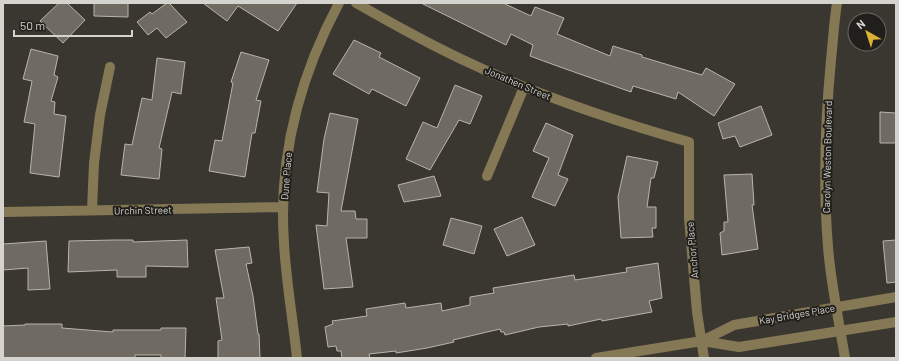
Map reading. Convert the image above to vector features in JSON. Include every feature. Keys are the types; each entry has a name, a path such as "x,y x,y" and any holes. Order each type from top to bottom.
{"street":[{"name":"Dune Place","path":"297,358 284,243 283,207 288,149 296,108 308,69 324,31 339,3"},
{"name":"Jonathen Street","path":"356,3 460,59 524,87 586,111 689,142"},
{"name":"Carolyn Weston Boulevard","path":"837,3 825,139 824,194 828,249 836,307 846,358"},
{"path":"92,210 94,163 100,115 110,67"},
{"path":"487,176 524,87"},
{"name":"Anchor Place","path":"689,142 689,218 697,312 704,358"},
{"name":"Urchin Street","path":"3,212 283,207"},
{"name":"Kay Bridges Place","path":"596,358 702,341 734,325 896,297"},
{"name":"Kay Bridges Place","path":"702,341 739,347 896,322"}],"building":[{"path":"59,3 67,3 85,20 63,43 40,21"},
{"path":"94,3 128,3 128,17 94,16"},
{"path":"169,3 187,22 166,38 157,28 148,35 137,22 150,12 152,14"},
{"path":"203,3 297,3 278,31 238,6 227,21"},
{"path":"421,3 503,3 531,16 535,7 564,18 557,34 610,56 613,46 642,55 642,57 702,75 706,68 735,84 714,116 678,92 676,99 633,86 631,92 530,56 533,45 511,34 506,45"},
{"path":"354,40 381,53 379,57 420,78 406,106 372,89 369,94 333,74"},
{"path":"31,49 58,56 54,75 58,77 51,101 55,102 54,114 66,116 59,177 30,173 35,124 24,122 32,81 23,79"},
{"path":"241,52 269,60 256,100 261,101 255,133 252,133 245,177 209,171 215,140 222,141 233,83 231,82"},
{"path":"157,58 185,62 181,94 172,92 159,148 162,149 159,179 121,175 125,144 132,145 142,98 152,100"},
{"path":"455,85 482,96 470,124 459,120 430,170 406,159 423,122 437,128"},
{"path":"761,106 772,135 740,147 735,136 723,139 718,123"},
{"path":"880,112 896,113 896,143 880,143"},
{"path":"330,113 358,119 341,211 355,211 356,219 367,219 367,238 346,238 353,287 324,289 316,225 327,226 329,193 317,192 324,139"},
{"path":"546,123 573,135 558,175 568,179 555,206 532,197 549,158 533,151"},
{"path":"627,156 658,162 654,178 651,178 647,207 656,207 656,228 652,228 653,237 621,238 618,197"},
{"path":"752,174 754,205 752,205 758,249 722,255 720,233 724,231 724,222 728,222 724,175"},
{"path":"434,176 441,196 404,202 398,185"},
{"path":"522,217 535,245 507,256 494,229"},
{"path":"451,218 482,226 474,254 443,245"},
{"path":"133,240 133,242 187,240 188,267 146,266 146,277 117,277 117,270 68,272 69,241"},
{"path":"896,240 896,282 887,283 883,241"},
{"path":"46,241 50,289 28,290 28,268 3,270 3,244"},
{"path":"249,247 252,263 246,264 259,334 260,358 218,358 218,341 222,340 216,298 224,298 215,250"},
{"path":"658,263 662,298 649,301 652,312 602,321 601,319 568,326 568,324 539,327 505,335 500,329 427,348 396,353 396,351 369,354 370,358 342,358 341,351 337,351 336,346 328,347 325,327 333,324 332,321 367,316 366,309 405,303 406,308 441,303 442,311 470,305 470,297 494,293 493,288 574,275 575,280 627,272 626,268"},
{"path":"25,324 62,324 62,328 113,332 113,330 161,330 161,328 186,328 185,358 161,358 161,355 135,355 135,358 3,358 3,326"}]}
